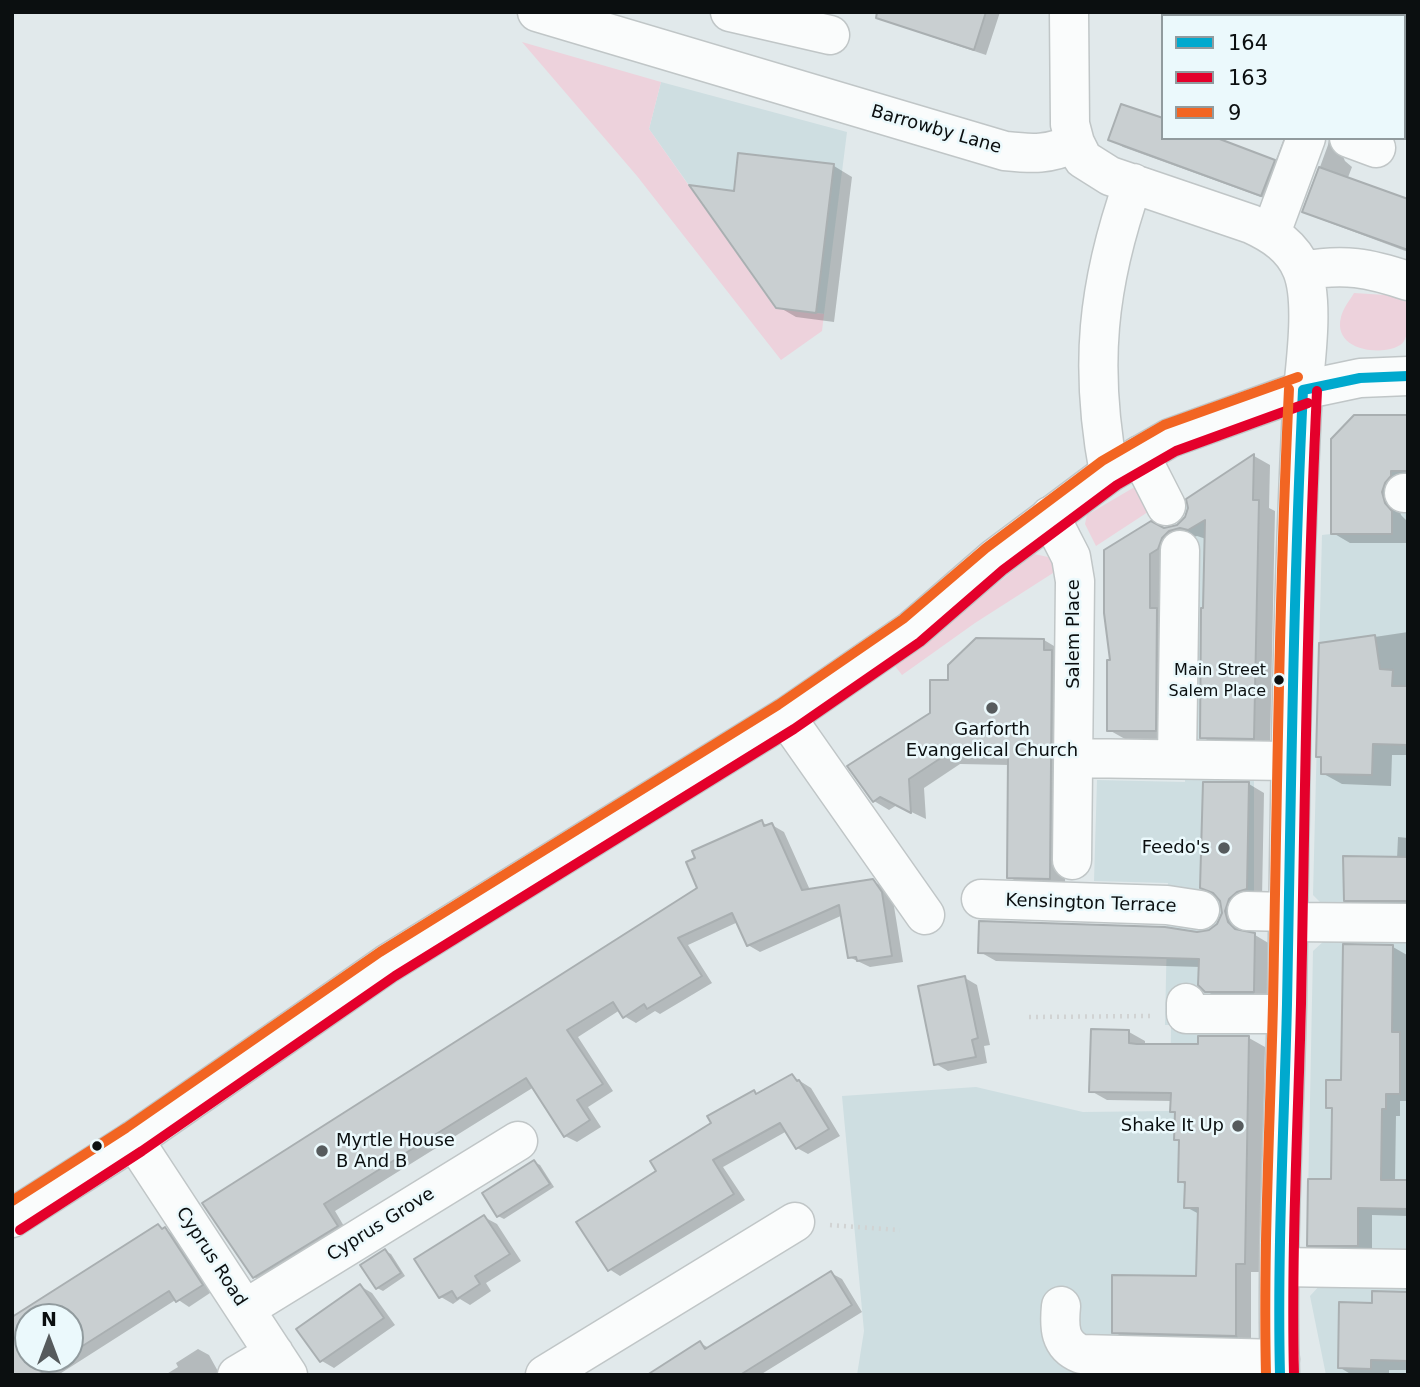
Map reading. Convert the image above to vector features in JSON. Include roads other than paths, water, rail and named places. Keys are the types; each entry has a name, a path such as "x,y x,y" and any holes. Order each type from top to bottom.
{"street":[{"name":"Barrowby Lane","path":"537,12 1005,151 1035,155 1054,152 1075,144"},
{"path":"730,12 830,35"},
{"path":"1060,1360 1073,1351 1090,1355 1280,1367 1293,605 1308,318 1303,271 1285,245 1271,233 1251,223 1096,169 1083,159 1075,144 1070,124 1069,12"},
{"path":"762,79 780,24"},
{"path":"1271,233 1305,140"},
{"path":"1133,183 1109,262 1098,344 1100,426 1125,464 1166,506"},
{"path":"1303,271 1327,266 1353,266 1378,271 1408,282"},
{"path":"12,1218 134,1140 387,964 786,717 912,630 994,559 1125,464 1170,438 1303,390 1360,379 1408,376"},
{"name":"Salem Place","path":"1050,516 1071,557 1075,581 1072,860"},
{"path":"1177,759 1180,550"},
{"path":"786,717 925,915"},
{"path":"1073,758 1289,761"},
{"name":"Kensington Terrace","path":"981,900 1167,905 1200,910"},
{"path":"1247,911 1288,917 1408,923"},
{"path":"1186,1009 1286,1014"},
{"name":"Cyprus Road","path":"134,1140 281,1364"},
{"name":"Cyprus Grove","path":"245,1309 518,1142"},
{"path":"545,1375 794,1222"},
{"path":"1280,1267 1408,1269"},
{"path":"1060,1360 1061,1306"},
{"path":"237,1375 281,1364"}],"place":[{"name":"Main Street Salem Place","path":"1279,680"},
{"name":"Garforth Evangelical Church","path":"992,708"},
{"name":"Feedo's","path":"1224,848"},
{"name":"Shake It Up","path":"1238,1126"},
{"name":"Myrtle House B And B","path":"322,1151"}]}
